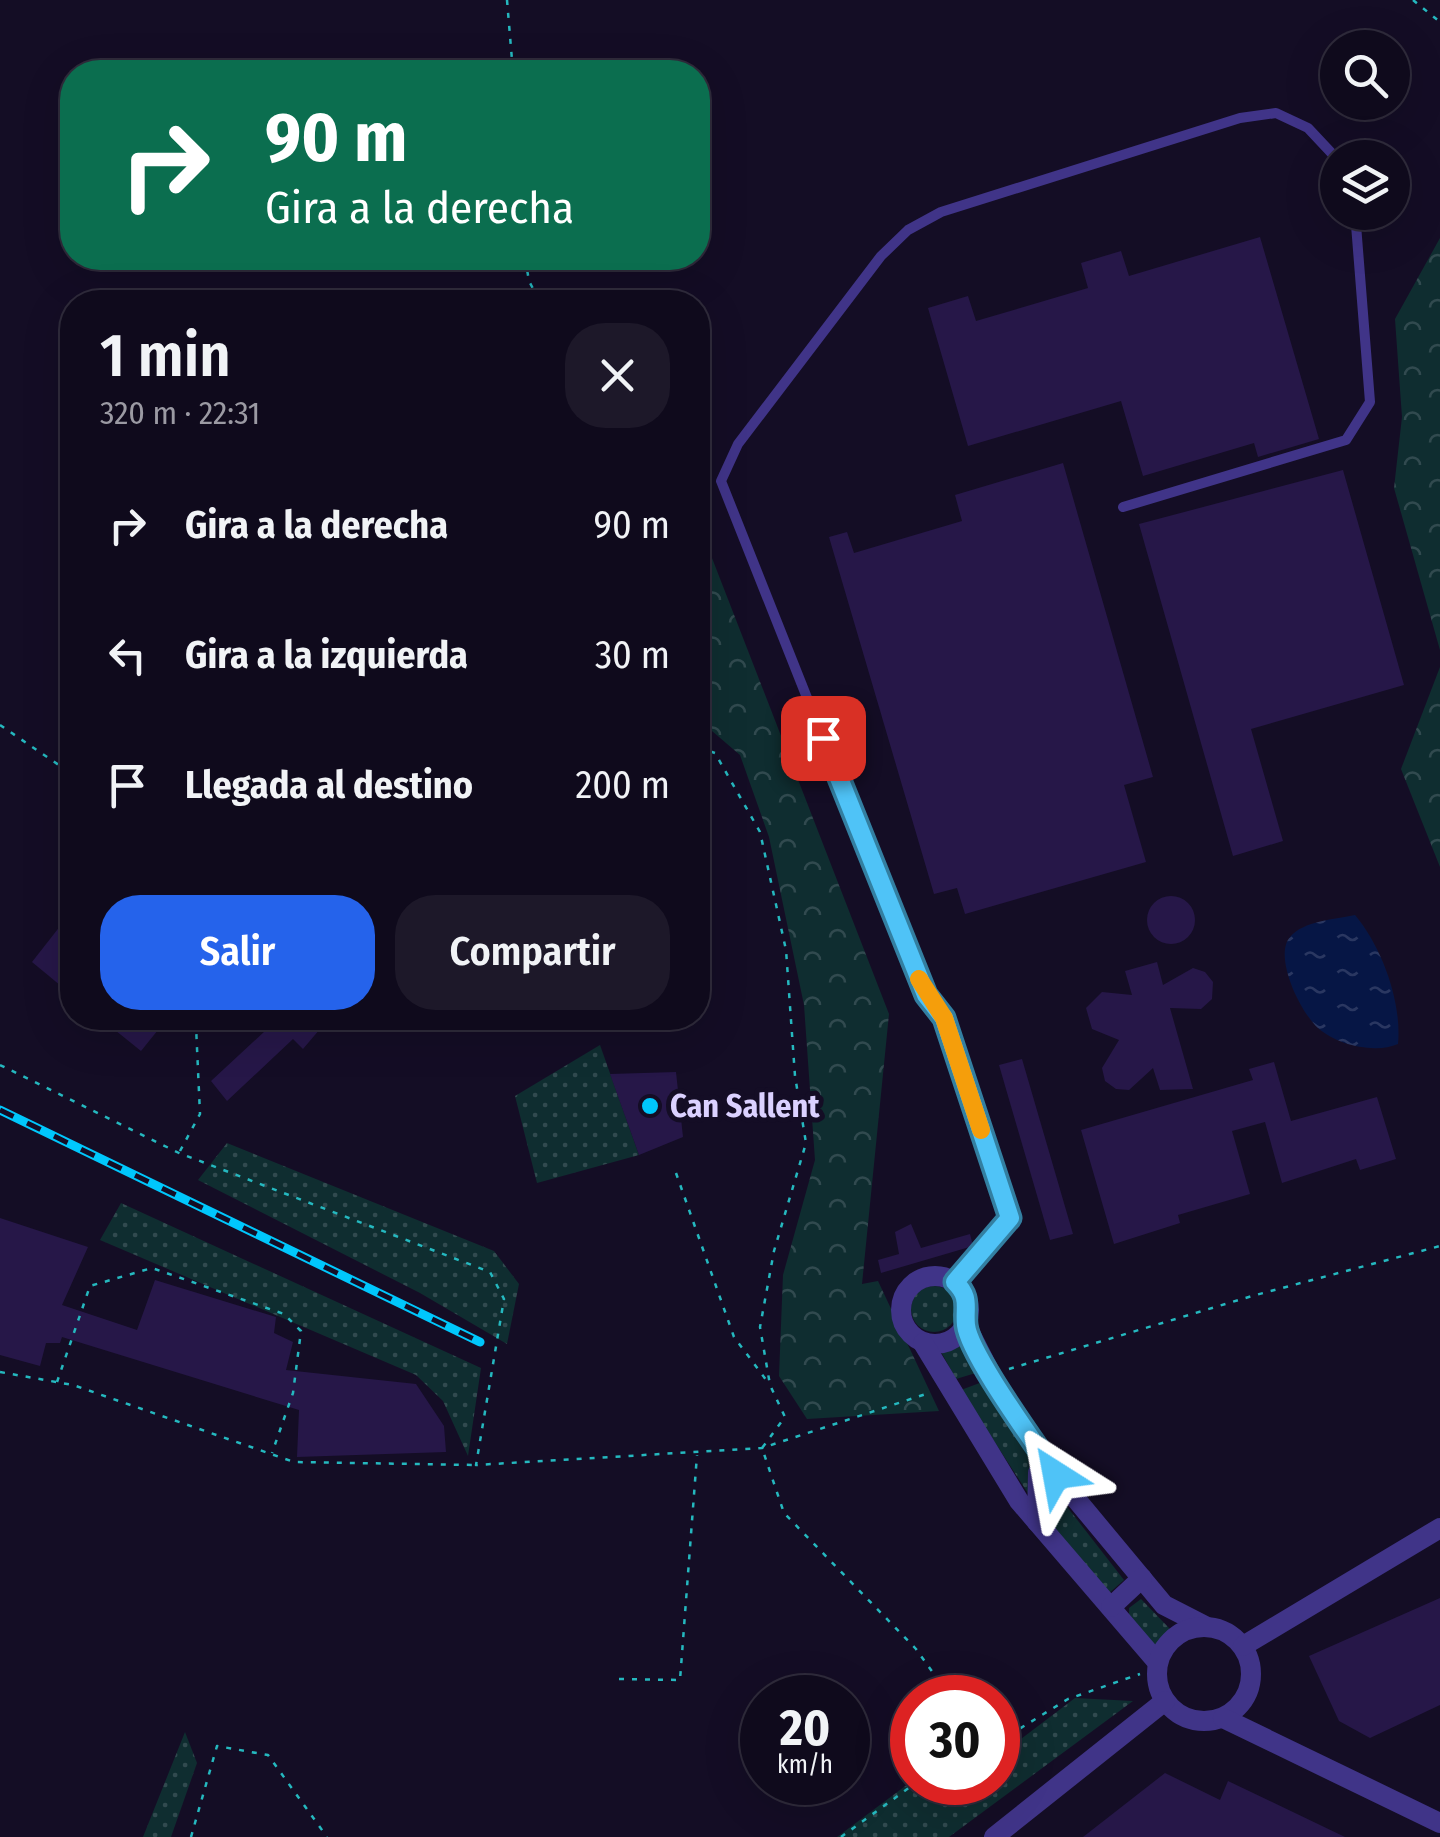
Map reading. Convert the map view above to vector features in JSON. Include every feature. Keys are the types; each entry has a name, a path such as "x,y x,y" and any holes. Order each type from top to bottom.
{"street":[{"path":"1224,1718 1239,1707 1252,1678 1243,1646 1231,1635 1164,1605 1052,1469 991,1374 966,1325 968,1300 955,1282 944,1277 924,1278 906,1292 901,1316 908,1332 923,1342 1019,1502 1157,1666 1165,1702 1191,1720 1224,1718 1440,1824"},
{"path":"923,1342 951,1340 966,1325"},
{"path":"1037,1522 1038,1473 1052,1469"},
{"path":"1243,1646 1440,1528"},
{"path":"1111,1607 1142,1578"},
{"path":"1157,1666 1174,1637 1205,1626"},
{"path":"994,1837 1165,1702"}],"lane":[{"path":"955,1282 1010,1218 944,1018 926,995 721,481 738,444 881,256 908,230 941,212 1240,118 1276,113 1308,128 1322,140"},
{"path":"1123,507 1346,440 1370,402 1356,230"}],"path":[{"path":"507,0 512,60"},
{"path":"1413,0 1440,22"},
{"path":"0,725 60,766"},
{"path":"710,752 760,832 786,950 795,1076 806,1143 774,1252 760,1327 770,1385"},
{"path":"179,1152 200,1114 196,1030"},
{"path":"0,1065 179,1152 490,1272 504,1299 476,1466"},
{"path":"676,1174 734,1337 770,1385 786,1417 762,1448"},
{"path":"991,1374 1252,1296 1440,1246"},
{"path":"57,1382 90,1286 152,1268 284,1314 301,1330 293,1392 272,1454"},
{"path":"0,1372 57,1382 294,1462 476,1466 762,1448 949,1386"},
{"path":"762,1448 784,1513 916,1649 934,1675"},
{"path":"618,1678 680,1680 696,1455"},
{"path":"1020,1728 1068,1699 1157,1666"},
{"path":"191,1837 217,1746 268,1755 326,1837"},
{"path":"841,1837 890,1802"}],"green space":[{"path":"1440,238 1440,650 1394,488 1402,417 1395,319"},
{"path":"710,553 889,1014 862,1284 878,1281 939,1411 807,1419 779,1376 783,1275 815,1160 804,1005 769,837 740,755 710,729"},
{"path":"1440,667 1440,867 1401,769"},
{"path":"600,1045 639,1155 537,1183 515,1096"},
{"path":"227,1143 494,1251 519,1284 507,1344 420,1293 198,1180"},
{"path":"121,1203 481,1368 468,1456 443,1401 416,1375 100,1240"},
{"path":"934,1286 950,1293 957,1309 950,1325 934,1332 918,1325 911,1309 918,1293"},
{"path":"962,1341 979,1372 956,1379 940,1350"},
{"path":"985,1381 1028,1454 1031,1498 961,1390"},
{"path":"1047,1481 1124,1580 1108,1594 1049,1526 1042,1482"},
{"path":"1141,1599 1170,1629 1155,1646 1129,1617 1129,1608"},
{"path":"1075,1698 1133,1701 1020,1785 1020,1740"},
{"path":"185,1732 197,1763 171,1837 143,1837"},
{"path":"890,1797 890,1805 992,1805 949,1837 837,1837"}],"water":[{"path":"1355,915 1382,959 1393,993 1398,1044 1389,1047 1356,1046 1326,1034 1304,1010 1287,971 1286,946 1296,932"}],"building":[{"path":"1260,237 1319,439 1258,457 1254,443 1143,476 1121,401 968,446 928,308 968,296 976,321 1088,288 1081,263 1121,251 1129,276"},
{"path":"1063,463 1153,777 1124,785 1146,862 965,914 957,888 934,894 829,537 847,532 854,553 962,521 955,495"},
{"path":"1343,470 1404,685 1251,729 1283,841 1233,856 1139,524"},
{"path":"1171,896 1188,903 1195,920 1188,937 1171,944 1154,937 1147,920 1154,903"},
{"path":"60,926 60,985 32,962"},
{"path":"1157,962 1163,985 1193,968 1205,972 1213,982 1212,999 1201,1009 1170,1008 1193,1089 1160,1090 1153,1068 1129,1090 1116,1089 1105,1081 1102,1068 1119,1040 1092,1029 1086,1008 1102,992 1132,995 1125,971"},
{"path":"115,1030 158,1030 141,1051"},
{"path":"266,1030 319,1030 303,1049 293,1039 227,1101 211,1081"},
{"path":"1022,1059 1073,1234 1050,1240 999,1065"},
{"path":"1274,1062 1291,1121 1377,1097 1396,1159 1360,1170 1356,1159 1282,1183 1265,1122 1232,1131 1250,1194 1178,1215 1180,1223 1114,1244 1081,1130 1253,1080 1249,1069"},
{"name":"Can Sallent","path":"676,1072 683,1137 639,1155 610,1074"},
{"path":"0,1218 88,1247 62,1305 137,1330 155,1280 276,1317 274,1333 293,1342 286,1370 416,1384 444,1426 446,1452 297,1457 299,1410 62,1337 60,1343 46,1343 40,1366 0,1355"},
{"path":"911,1224 921,1248 970,1234 973,1246 881,1273 878,1260 899,1254 895,1232"},
{"path":"1440,1598 1440,1705 1370,1738 1339,1721 1309,1656"},
{"path":"1165,1773 1220,1800 1228,1781 1345,1837 1083,1837"}],"railway":[{"path":"0,1110 480,1342"}],"slow traffic":[{"path":"919,979 944,1018 981,1130"}],"place":[{"name":"Can Sallent","path":"650,1106"}],"route":[{"path":"823,738 926,995 944,1018 1010,1218 955,1282 968,1300 966,1325 998,1388 1056,1475"}]}
